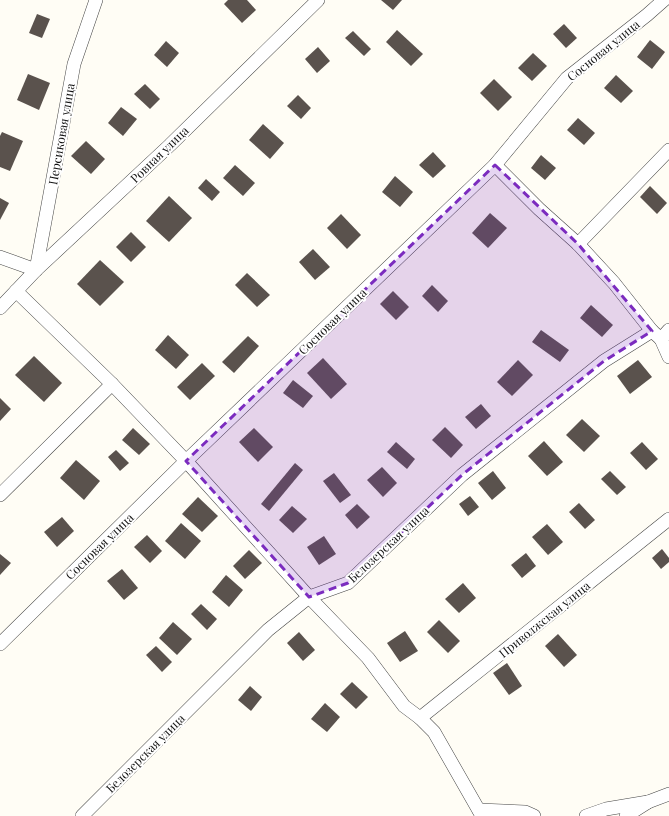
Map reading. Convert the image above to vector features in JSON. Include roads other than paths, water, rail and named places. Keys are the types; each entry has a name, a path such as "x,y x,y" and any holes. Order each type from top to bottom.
{"street":[{"name":"Персиковая улица","path":"36,270 74,64 96,0"},
{"name":"Ровная улица","path":"0,308 36,270 170,145 318,0"},
{"name":"Сосновая улица","path":"0,644 186,461 495,165 567,78 664,0"},
{"path":"578,244 669,150"},
{"path":"495,165 539,209 578,244 661,333 669,357"},
{"path":"0,257 36,270"},
{"path":"16,291 112,384 186,461 309,597 368,658 404,706 420,718 434,732 480,813 525,812 534,816"},
{"name":"Белозерская улица","path":"82,816 268,630 309,597 348,583 462,475 604,362 661,333"},
{"path":"0,495 112,384"},
{"name":"Приволжская улица","path":"420,718 669,519"},
{"path":"586,816 606,809 648,802 669,794"},
{"path":"626,816 648,802"}]}
